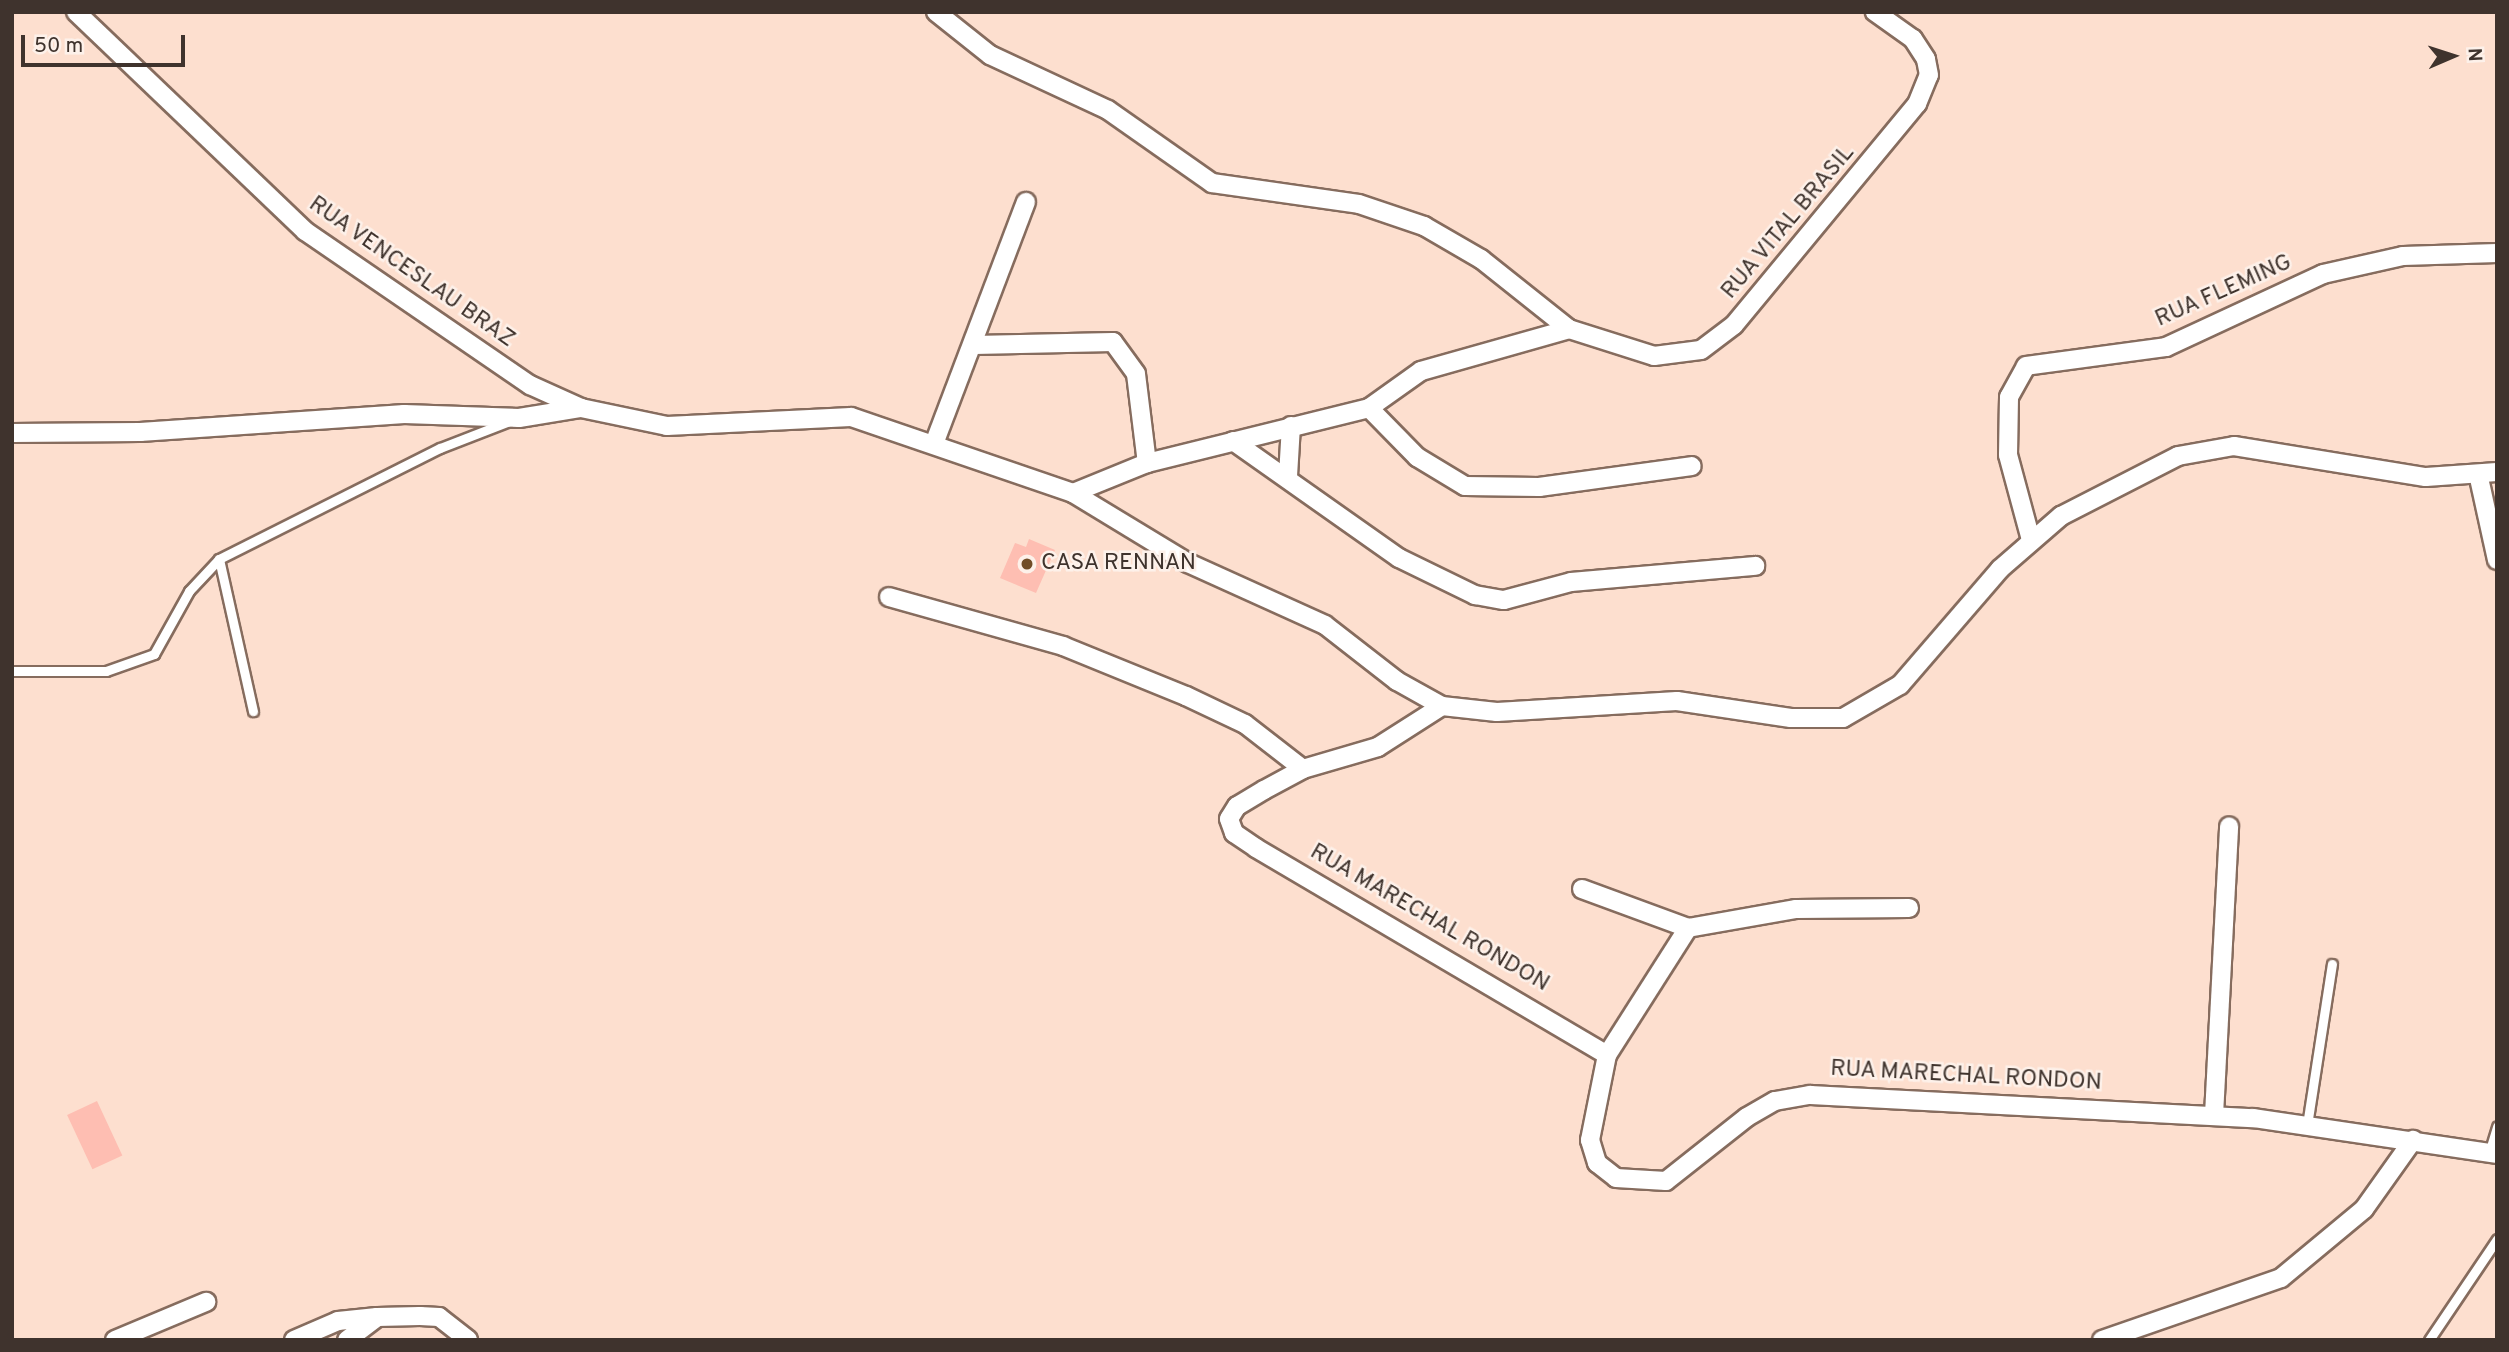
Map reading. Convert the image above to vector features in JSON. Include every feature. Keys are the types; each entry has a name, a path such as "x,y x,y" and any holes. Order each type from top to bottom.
{"street":[{"name":"RUA VENCESLAU BRAZ","path":"76,12 305,231 530,385 581,408 667,426 851,417 934,444 1073,493 1188,563 1315,620 1442,706 1497,712 1677,701 1791,718 1843,718 1900,685 2031,540 2106,489 2204,449 2275,450 2426,477 2479,478 2497,472"},
{"name":"RUA VITAL BRASIL","path":"936,12 989,55 1098,104 1212,183 1359,204 1424,226 1481,259 1569,329 1654,356 1680,356 1734,325 1917,104 1929,75 1926,59 1904,31 1875,12"},
{"path":"934,444 974,345 1026,202"},
{"name":"RUA FLEMING","path":"2031,540 2008,441 2009,397 2026,366 2166,347 2323,274 2403,256 2497,253"},
{"path":"1073,493 1147,463 1369,408 1421,371 1569,329"},
{"path":"974,345 1113,342 1136,374 1147,463"},
{"name":"RUA VENCESLAU BRAZ","path":"12,433 140,432 404,415 519,418 581,408"},
{"path":"1369,408 1417,457 1465,486 1539,487 1692,466"},
{"path":"1288,476 1291,426"},
{"path":"1233,441 1288,476 1399,558 1475,595 1504,600 1571,582 1755,566"},
{"path":"2479,478 2497,560"},
{"path":"889,597 1063,646 1186,696 1245,724 1303,769"},
{"name":"RUA MARECHAL RONDON","path":"1442,706 1378,747 1303,769 1237,806 1229,819 1234,832 1607,1055 1590,1140 1597,1163 1616,1178 1639,1183 1666,1181 1717,1136 1775,1101 1810,1095 2214,1115 2307,1125 2493,1154"},
{"path":"2214,1115 2229,826"},
{"path":"1582,889 1689,928 1796,909 1909,908"},
{"path":"1607,1055 1689,928"},
{"path":"2102,1340 2281,1278 2364,1209 2413,1140"},
{"path":"115,1340 206,1302"},
{"path":"346,1340 377,1317"},
{"path":"294,1340 338,1321 377,1317 439,1317 468,1340"},
{"path":"2137,1340 2165,1319"}],"lane":[{"name":"RUA VENCESLAU BRAZ","path":"12,671 106,671 154,654 189,591 219,559 440,448 519,418"},
{"path":"219,559 253,711"},
{"path":"2307,1125 2332,964"},
{"path":"2493,1154 2497,1126"},
{"path":"2429,1340 2497,1239"}],"building":[{"name":"CASA RENNAN","path":"1029,539 1055,550 1036,593 1000,578 1015,543 1026,547"},
{"path":"97,1101 122,1155 92,1169 67,1115"}],"place":[{"name":"CASA RENNAN","path":"1027,564"}]}
